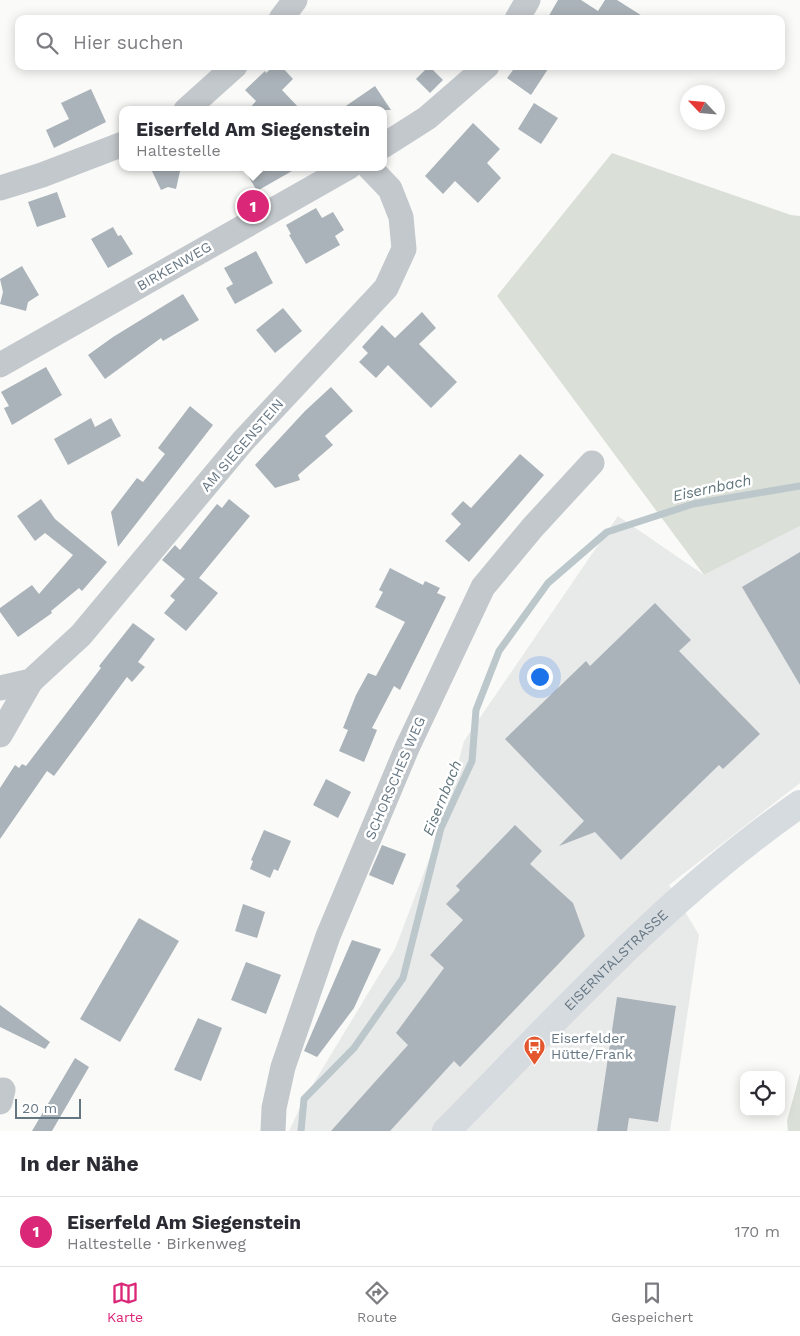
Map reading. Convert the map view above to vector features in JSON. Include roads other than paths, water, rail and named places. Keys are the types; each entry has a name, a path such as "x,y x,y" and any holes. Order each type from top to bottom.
{"main road":[{"name":"EISERNTALSTRASSE","path":"446,1131 641,935 703,878 765,828 800,804"}],"street":[{"path":"284,15 295,0"},
{"path":"519,15 528,0"},
{"path":"190,106 231,70"},
{"path":"387,143 427,118 482,70"},
{"path":"0,188 51,172 119,146"},
{"name":"BIRKENWEG","path":"0,366 342,171"},
{"name":"AM SIEGENSTEIN","path":"0,688 31,680 81,635 243,441 386,288 404,249 401,217 390,189 373,171"},
{"name":"SCHORSCHES WEG","path":"273,1131 274,1108 283,1067 328,936 406,748 483,588 533,526 592,462"},
{"path":"0,735 31,680"}],"waterway":[{"name":"Eisernbach","path":"301,1131 304,1099 354,1048 403,978 441,828 472,761 476,710 499,651 548,583 607,532 693,504 800,486"}],"place":[{"name":"Eiserfeld Am Siegenstein","path":"253,206"},
{"name":"Eiserfelder Hütte/Frank","path":"535,1065"}]}
